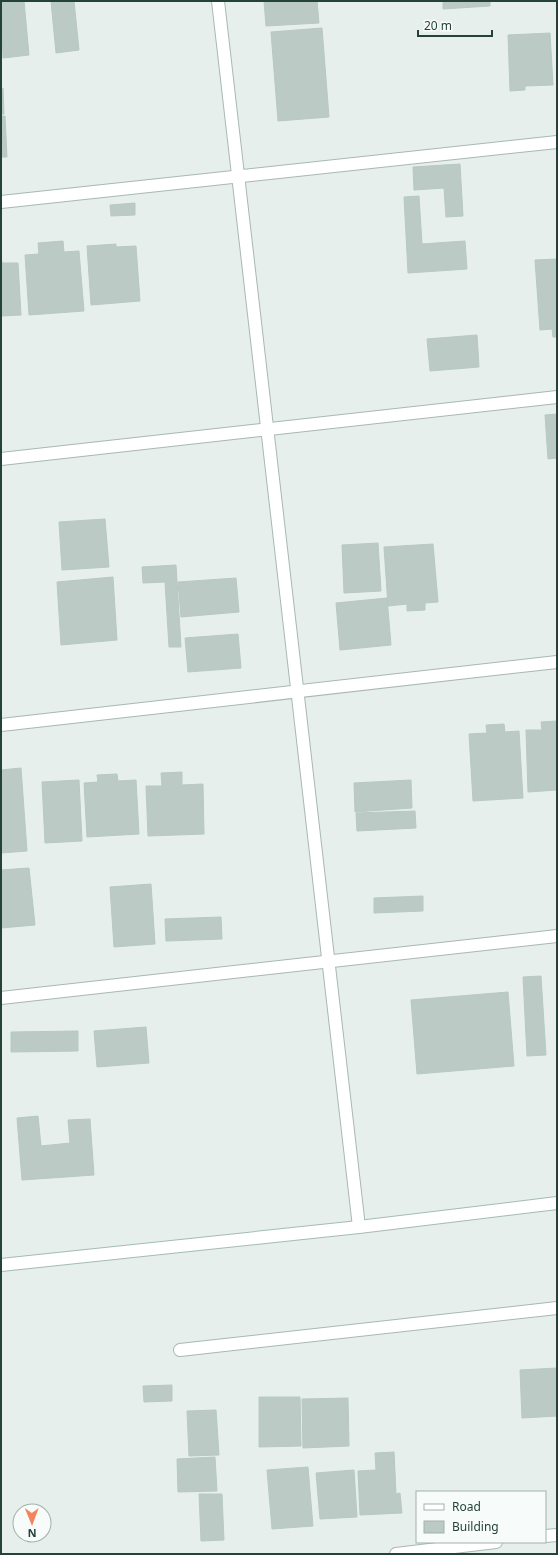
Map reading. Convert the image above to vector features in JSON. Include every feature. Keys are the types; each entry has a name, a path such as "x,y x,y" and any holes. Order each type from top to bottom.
{"street":[{"path":"218,1 359,1227"},
{"path":"1,202 557,142"},
{"path":"1,459 557,397"},
{"path":"1,725 557,662"},
{"path":"1,998 557,936"},
{"path":"1,1265 359,1227 557,1203"},
{"path":"180,1350 557,1308"},
{"path":"546,1536 557,1535"},
{"path":"396,1554 488,1543"}],"building":[{"path":"1,1 24,1 29,55 3,58"},
{"path":"51,1 74,1 79,50 56,53"},
{"path":"264,1 317,1 319,23 266,26"},
{"path":"443,1 490,1 490,6 443,9"},
{"path":"322,28 329,117 278,121 271,32"},
{"path":"550,33 553,85 525,86 525,90 510,91 508,35"},
{"path":"3,88 4,114 1,114 1,89"},
{"path":"1,116 5,116 7,157 1,157"},
{"path":"460,164 463,216 446,217 444,188 414,190 413,167"},
{"path":"419,196 422,244 465,241 467,269 408,273 404,197"},
{"path":"135,203 135,215 111,216 110,205"},
{"path":"63,241 64,252 79,251 84,311 29,315 25,255 39,254 38,243"},
{"path":"116,244 116,247 136,246 140,301 91,305 87,246"},
{"path":"1,257 2,263 18,263 21,315 1,316"},
{"path":"557,259 557,337 553,337 552,329 540,330 535,260"},
{"path":"477,335 479,367 430,371 427,339"},
{"path":"557,414 557,458 548,459 545,415"},
{"path":"105,519 109,567 62,570 59,522"},
{"path":"378,543 381,591 344,593 342,545"},
{"path":"433,544 438,602 425,603 425,610 407,611 407,604 388,606 384,547"},
{"path":"176,565 181,647 169,647 165,582 143,583 142,567"},
{"path":"113,577 117,640 61,645 57,582"},
{"path":"236,578 239,612 181,617 178,582"},
{"path":"387,598 391,645 340,650 336,603"},
{"path":"238,634 241,668 188,672 185,638"},
{"path":"557,721 557,790 528,792 526,730 542,730 541,722"},
{"path":"504,724 505,732 519,731 523,798 473,801 469,734 487,733 486,725"},
{"path":"21,768 27,851 1,853 1,770"},
{"path":"182,772 182,785 203,784 204,834 148,836 146,786 162,786 161,773"},
{"path":"117,774 118,781 136,780 139,834 87,837 84,783 98,782 97,775"},
{"path":"79,780 82,841 45,843 42,782"},
{"path":"411,780 412,808 355,812 354,783"},
{"path":"415,811 416,828 357,831 356,813"},
{"path":"29,868 35,925 1,928 1,870"},
{"path":"151,884 155,944 114,947 110,887"},
{"path":"423,896 423,911 374,913 374,898"},
{"path":"221,917 222,939 166,941 165,919"},
{"path":"541,976 546,1055 527,1056 523,977"},
{"path":"508,992 514,1066 417,1074 411,1000"},
{"path":"146,1027 149,1063 97,1067 94,1031"},
{"path":"78,1031 78,1051 11,1052 11,1032"},
{"path":"38,1116 41,1146 70,1143 68,1120 90,1119 94,1175 22,1180 17,1118"},
{"path":"557,1368 557,1416 522,1418 520,1370"},
{"path":"172,1385 172,1401 144,1402 143,1386"},
{"path":"259,1397 300,1397 301,1446 259,1447"},
{"path":"348,1398 349,1446 303,1448 302,1399"},
{"path":"216,1410 219,1455 189,1456 187,1411"},
{"path":"394,1452 396,1494 400,1493 402,1513 360,1515 358,1471 376,1470 375,1453"},
{"path":"215,1457 217,1491 178,1492 177,1459"},
{"path":"308,1467 313,1526 272,1529 267,1470"},
{"path":"354,1470 357,1517 320,1519 316,1473"},
{"path":"199,1494 222,1494 224,1540 201,1541"}]}
